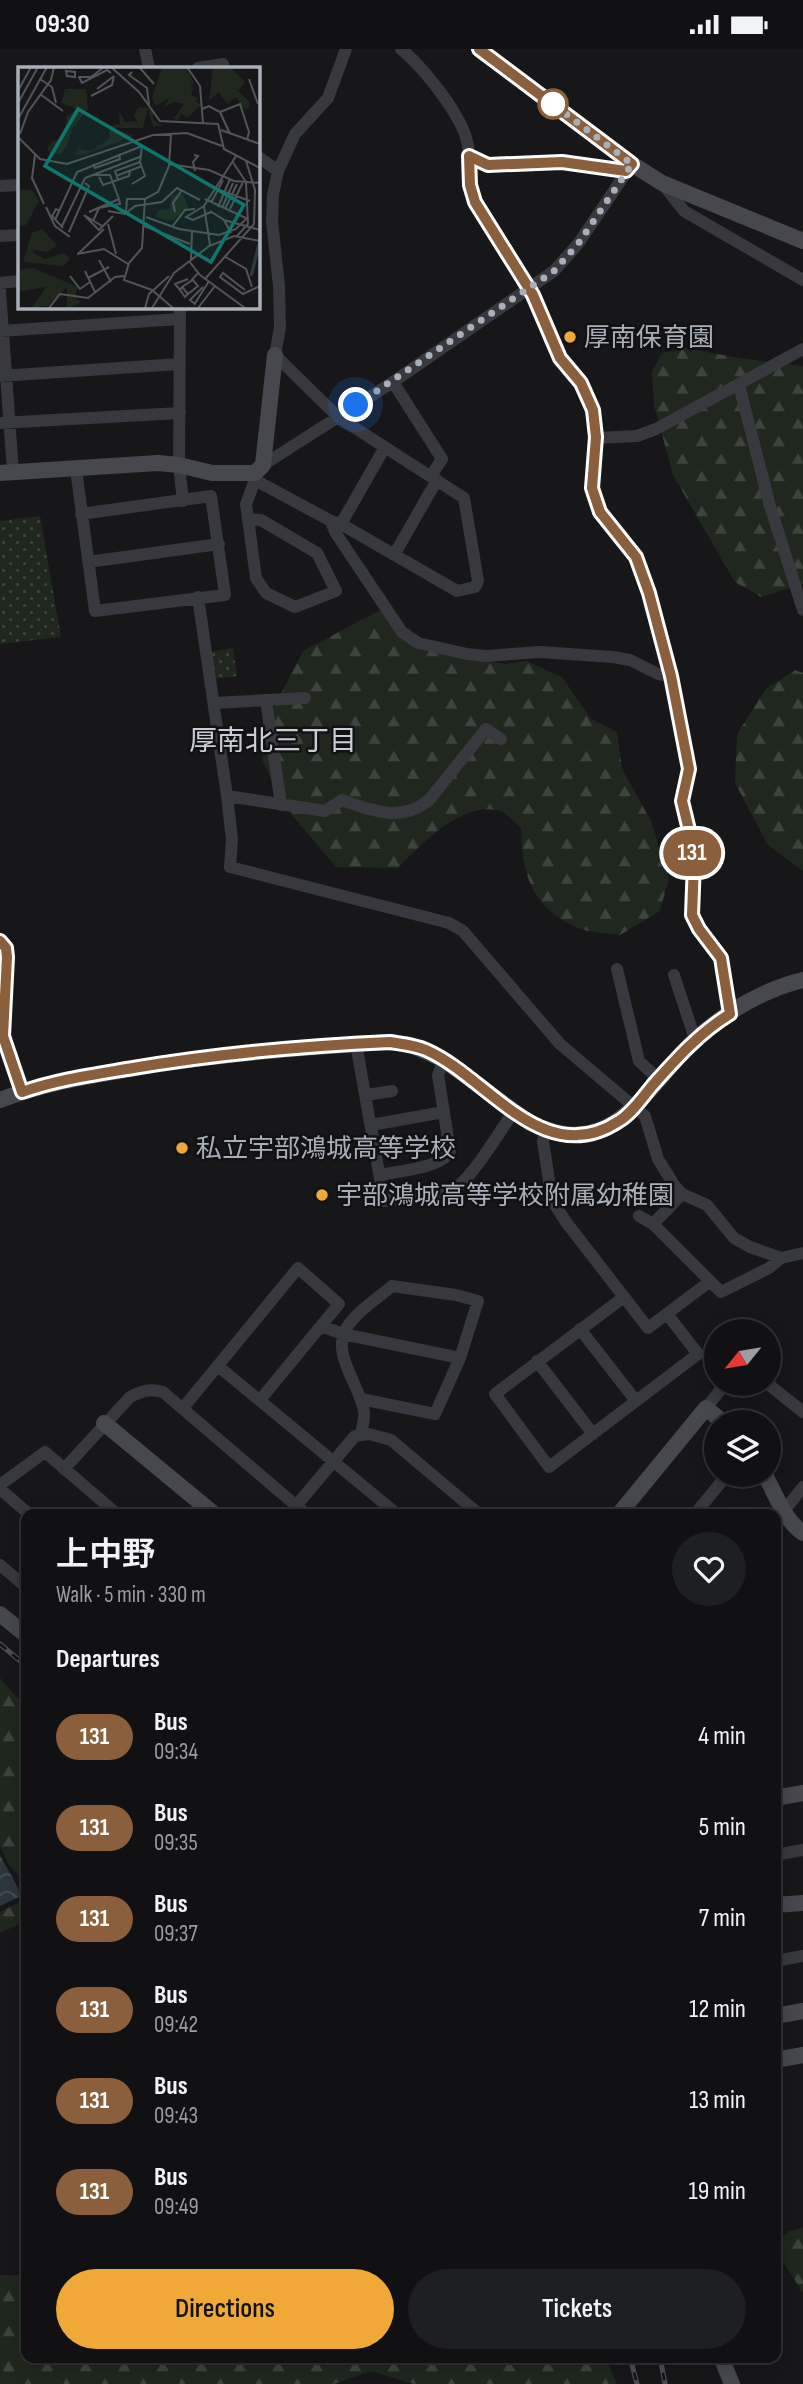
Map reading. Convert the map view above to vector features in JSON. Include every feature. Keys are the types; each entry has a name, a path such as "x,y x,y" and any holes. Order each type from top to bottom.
{"street":[{"path":"145,49 149,67"},
{"path":"221,49 223,66"},
{"path":"249,519 261,520 317,553 337,591 295,607 265,593 256,578 246,504 258,473 280,327 272,221 273,195 278,171 295,134 322,107 328,97 346,49"},
{"path":"401,49 427,73 463,130 468,144 470,185 475,202 533,295 560,358 588,396 593,410 596,437 592,475 596,500 607,523 629,546 642,570 671,676 689,769 682,801 694,862 692,915 721,958 730,1014"},
{"path":"479,49 629,168 803,241"},
{"path":"469,156 488,165 562,162 629,168"},
{"path":"259,157 278,171"},
{"path":"258,473 554,271 578,244 629,168"},
{"path":"662,183 684,211 803,280"},
{"path":"0,186 18,185"},
{"path":"0,236 18,235"},
{"path":"0,283 18,281"},
{"path":"0,290 6,473 158,463 212,473 258,473 336,523 457,591 475,587 478,581 464,498 338,417 275,355"},
{"path":"2,331 180,313 179,465 183,501"},
{"path":"596,437 637,436 656,429 803,349"},
{"path":"3,375 179,364"},
{"path":"393,382 442,459 394,555"},
{"path":"739,385 770,506 803,610"},
{"path":"5,422 180,413"},
{"path":"385,447 336,523 335,532 402,632 418,643 485,656 540,652 613,657 630,660 658,674 671,676"},
{"path":"76,469 94,611 225,594 211,496 82,514"},
{"path":"88,562 219,544"},
{"path":"198,597 228,796 232,840 230,867 458,927 560,1044 645,1115 658,1159 682,1194 707,1205 741,1243 781,1258"},
{"path":"214,703 305,698"},
{"path":"266,700 281,805"},
{"path":"228,796 325,811 342,800 385,814 409,812 430,799 486,729 501,739"},
{"path":"0,941 6,948 7,957 2,1036 22,1092"},
{"path":"617,969 639,1061 658,1079"},
{"path":"674,975 695,1039"},
{"path":"0,1100 47,1083 178,1061 243,1052 390,1042 411,1045 444,1060 545,1131 567,1135 589,1134 616,1123 634,1107 695,1039 730,1014 772,991 803,980"},
{"path":"356,1044 384,1201 453,1190 464,1180 514,1111"},
{"path":"380,1175 436,1164 447,1157 450,1151 438,1075 444,1060"},
{"path":"366,1095 391,1091"},
{"path":"371,1125 444,1112"},
{"path":"545,1131 542,1141 552,1200 648,1328 709,1282"},
{"path":"653,1224 682,1194"},
{"path":"639,1216 653,1224 721,1292 769,1268 781,1258 803,1253"},
{"path":"183,1408 298,1268 339,1304 260,1400"},
{"path":"361,1399 435,1414 460,1358 478,1301 456,1295 392,1286 354,1319 344,1334 346,1365 365,1414 361,1434"},
{"path":"624,1297 495,1394 549,1467 698,1354 667,1314"},
{"path":"321,1326 344,1334 460,1358"},
{"path":"580,1329 636,1401"},
{"path":"537,1361 593,1434"},
{"path":"218,1366 391,1509"},
{"path":"64,1469 130,1397 153,1389 163,1392 183,1408 295,1509"},
{"path":"781,1394 803,1412"},
{"path":"623,1509 715,1397"},
{"path":"104,1423 208,1509"},
{"path":"298,1509 333,1461 355,1436 361,1434 391,1440 473,1509"},
{"path":"24,1509 0,1487 45,1452 111,1509"},
{"path":"699,1509 717,1487"},
{"path":"771,1487 794,1527 803,1533"},
{"path":"784,1511 803,1487"},
{"path":"0,1565 21,1583"},
{"path":"0,1614 21,1631"},
{"path":"781,1797 803,1793"},
{"path":"781,1854 803,1850"},
{"path":"781,1905 803,1903"},
{"path":"781,1960 803,1956"},
{"path":"781,2015 803,2011"},
{"path":"781,2059 803,2055"},
{"path":"723,2363 732,2384"}],"green space":[{"path":"686,348 803,366 803,584 761,597 735,582 673,475 654,405 652,372 662,353"},
{"path":"40,516 61,637 0,644 0,521"},
{"path":"386,607 397,629 456,655 505,664 526,661 562,677 591,719 617,732 622,769 651,821 669,878 660,911 620,935 586,931 561,919 539,899 532,887 524,860 521,828 500,811 486,809 471,812 444,826 398,868 336,867 286,808 262,760 267,721 303,651"},
{"path":"233,648 237,676 213,679 209,652"},
{"path":"795,670 803,673 803,871 768,845 735,783 737,734 766,689"},
{"path":"0,1678 21,1702 21,1879 8,1863 0,1846"},
{"path":"21,1902 21,1923 0,1933 0,1912"},
{"path":"803,2228 803,2293 781,2258 781,2237 790,2231"},
{"path":"0,2275 21,2275 21,2363 608,2363 617,2384 414,2384 371,2371 334,2384 0,2384"}],"water":[{"path":"0,1855 21,1896 0,1906"}],"railway":[{"path":"0,1644 21,1662"},
{"path":"632,2363 637,2384"},
{"path":"661,2363 665,2384"}],"bus line":[{"name":"131","path":"0,941 6,948 7,957 3,1036 22,1092 47,1083 243,1052 390,1042 411,1045 444,1060 545,1131 567,1135 589,1134 607,1128 626,1116 695,1039 730,1014 721,958 692,915 694,862 682,801 689,769 671,676 642,570 629,546 600,512 592,488 596,437 593,410 581,383 560,358 533,295 475,202 470,185 469,156 488,165 562,162 626,171 632,164 479,49"}],"place":[{"name":"厚南保育園","path":"570,337"},
{"name":"私立宇部鴻城高等学校","path":"182,1148"},
{"name":"宇部鴻城高等学校附属幼稚園","path":"322,1195"}],"district":[{"name":"厚南北三丁目","path":"273,740"}],"route":[{"path":"356,405 554,271 578,244 632,164 545,98 553,104"}]}
